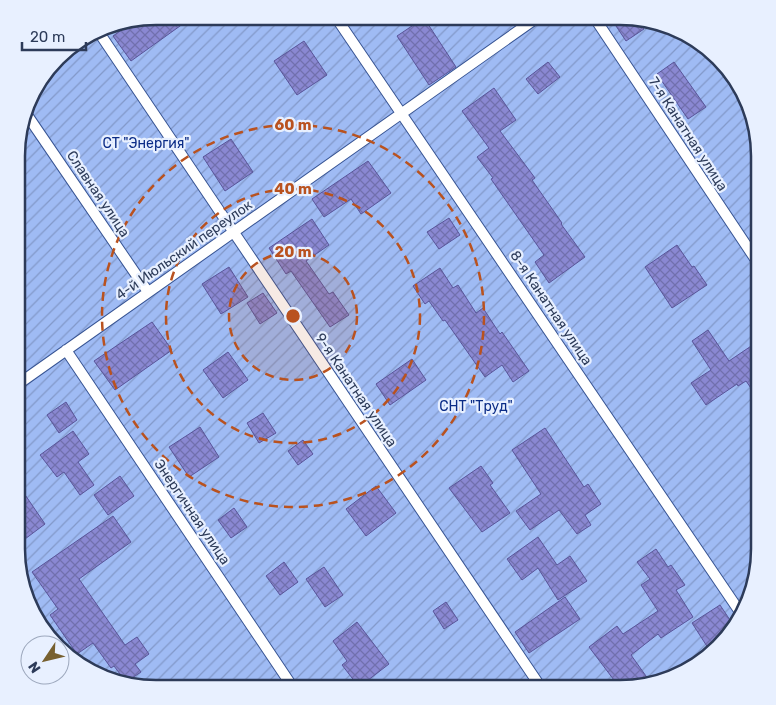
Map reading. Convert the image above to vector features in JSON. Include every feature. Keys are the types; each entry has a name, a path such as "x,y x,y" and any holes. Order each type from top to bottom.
{"lane":[{"name":"8-я Канатная улица","path":"341,25 737,607"},
{"name":"4-й Июльский переулок","path":"25,380 525,25"},
{"name":"7-я Канатная улица","path":"600,25 751,252"},
{"name":"9-я Канатная улица","path":"102,37 537,680"},
{"name":"Славная улица","path":"30,119 148,292"},
{"name":"Энергичная улица","path":"66,350 288,680"}],"green space":[{"name":"СНТ \"Труд\"","path":"147,25 629,25 654,29 686,43 700,52 718,70 729,83 741,106 751,147 751,549 748,575 737,607 724,629 700,653 670,670 654,676 629,680 156,680 130,677 98,666 83,658 70,647 70,635 58,635 47,622 35,599 29,583 25,558 26,139 29,122 35,106 47,83 58,70 83,47 114,32"}],"building":[{"path":"147,25 181,25 131,61 113,36 121,30"},
{"path":"414,25 429,25 456,67 429,85 397,36"},
{"path":"615,25 643,27 644,29 626,41"},
{"path":"304,41 327,75 297,95 274,61"},
{"path":"548,62 560,77 538,94 526,79"},
{"path":"674,62 706,107 688,119 657,74"},
{"path":"494,88 516,120 500,131 535,178 532,180 585,257 549,283 535,262 544,255 477,157 489,148 462,111"},
{"path":"231,139 253,172 225,191 203,157"},
{"path":"368,161 391,193 361,214 351,199 324,217 312,199"},
{"path":"449,218 460,235 439,249 427,232"},
{"path":"312,219 329,245 306,261 329,294 333,292 349,315 330,327 291,271 286,274 269,248"},
{"path":"677,245 707,285 672,308 645,267"},
{"path":"229,267 248,297 221,314 202,284"},
{"path":"440,268 453,288 458,285 476,313 483,308 500,334 502,332 529,371 513,382 502,365 485,377 445,320 443,321 429,301 425,304 413,286"},
{"path":"263,293 277,313 260,324 247,303"},
{"path":"152,322 172,350 115,390 94,361"},
{"path":"708,330 729,361 751,346 751,388 746,381 738,386 737,384 706,405 691,383 711,370 692,341"},
{"path":"228,352 248,380 223,398 203,370"},
{"path":"412,359 426,380 390,405 376,384"},
{"path":"66,402 77,420 59,433 47,415"},
{"path":"263,413 276,433 259,443 247,423"},
{"path":"200,427 219,457 189,477 169,447"},
{"path":"545,428 584,487 588,484 601,504 585,515 591,525 577,534 559,510 530,530 516,511 541,494 512,450"},
{"path":"73,431 89,454 78,462 94,485 80,495 64,472 57,477 40,455"},
{"path":"303,440 313,454 298,465 288,451"},
{"path":"481,466 493,483 490,485 510,513 482,532 449,488"},
{"path":"120,476 134,496 108,515 94,495"},
{"path":"376,486 396,513 366,536 346,509"},
{"path":"25,495 45,524 25,539"},
{"path":"234,508 247,527 231,538 218,520"},
{"path":"113,516 131,542 79,579 125,645 137,637 149,654 135,664 141,672 133,678 120,675 114,666 111,668 93,643 77,653 70,644 70,635 64,635 50,615 58,609 32,572"},
{"path":"538,537 557,565 570,556 587,581 558,600 538,568 522,580 507,559"},
{"path":"656,549 668,567 671,565 685,585 676,590 693,617 661,638 658,634 631,655 647,677 614,680 589,647 617,626 623,634 658,611 641,585 650,579 637,562"},
{"path":"284,562 298,582 280,595 266,576"},
{"path":"324,567 343,595 325,607 306,579"},
{"path":"565,597 580,619 529,653 515,632"},
{"path":"446,602 458,620 444,629 433,611"},
{"path":"720,605 730,620 707,646 692,623"},
{"path":"357,622 389,664 368,680 354,680 342,665 347,661 333,641"}],"park label":[{"name":"СТ \"Энергия\"","path":"146,143"}]}
